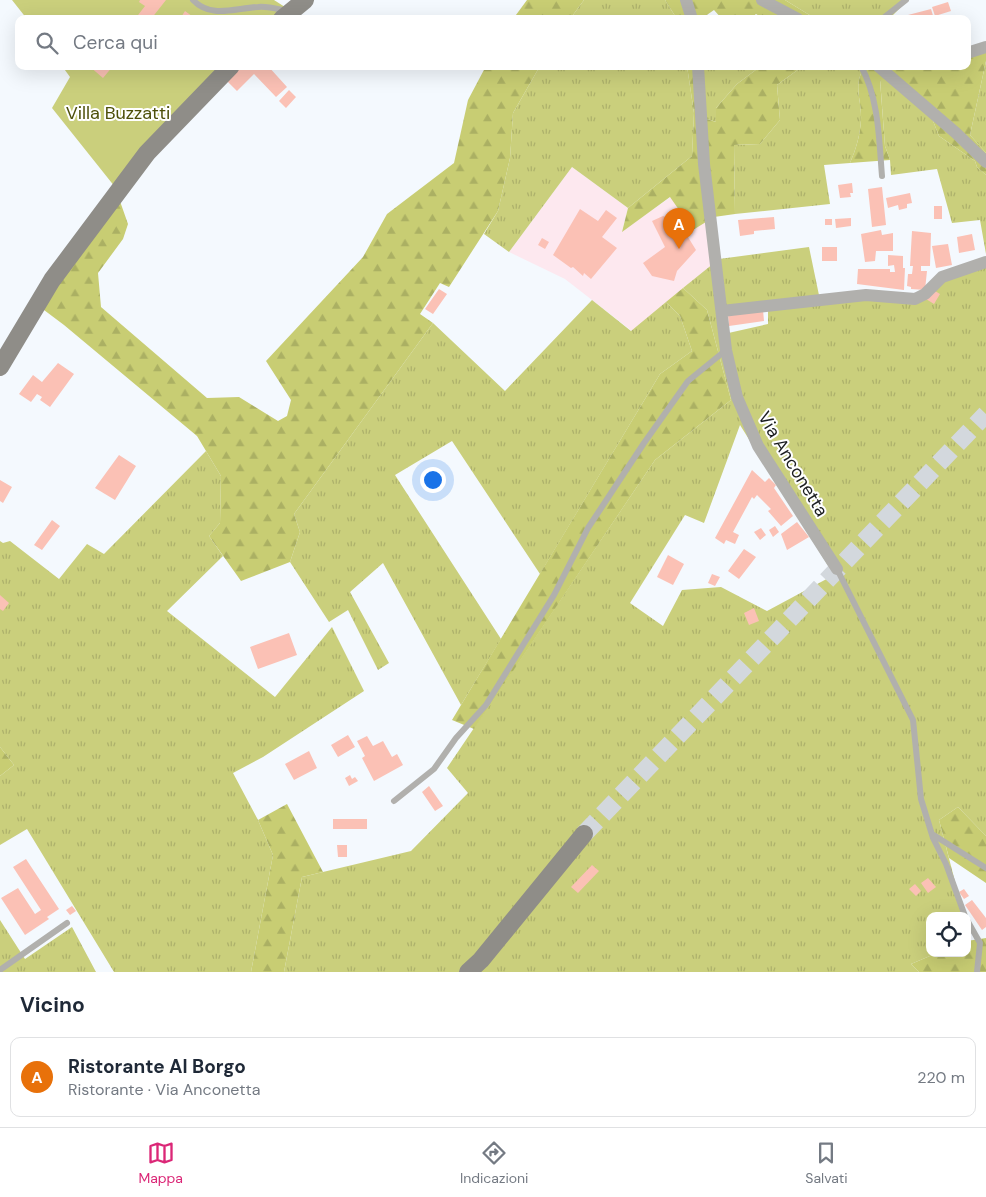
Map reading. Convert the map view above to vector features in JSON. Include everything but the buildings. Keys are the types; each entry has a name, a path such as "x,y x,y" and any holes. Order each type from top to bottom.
{"street":[{"path":"287,15 304,0"},
{"path":"686,0 691,15"},
{"path":"762,0 790,15"},
{"path":"971,51 986,47"},
{"path":"0,367 52,280 147,153 227,70"},
{"name":"Via Anconetta","path":"698,70 704,164 726,350 736,398 749,429 837,569"},
{"path":"883,70 956,133 986,162"},
{"path":"722,311 866,295 915,299 925,294 936,281 945,275 986,262"},
{"path":"468,972 481,960 584,834"}],"lane":[{"path":"193,0 200,8 219,12 258,7 276,8 285,15"},
{"path":"887,15 906,0"},
{"path":"863,70 870,81 878,126 882,176"},
{"path":"394,801 434,769 456,738 486,705 554,595 588,528 644,443 688,381 726,350"},
{"path":"837,569 913,720 921,799 932,834 946,864 964,912"},
{"path":"932,834 986,868"},
{"path":"0,970 67,923"},
{"path":"971,927 980,943 977,972"}],"shaded area":[{"path":"572,167 628,208 622,231 671,197 714,217 719,259 632,331 565,279 509,252"}],"green space":[{"path":"12,0 274,0 288,9 283,15 24,15"},
{"path":"527,0 584,0 573,15 516,15"},
{"path":"584,0 665,0 674,15 573,15"},
{"path":"665,0 785,0 809,15 718,15 714,10 707,15 674,15"},
{"path":"785,0 908,0 893,15 809,15"},
{"path":"986,47 986,61 970,135 986,153 986,175 977,167 975,161 939,136 926,103 893,77 880,80 885,146 890,160 850,163 860,132 861,112 858,86 863,70 971,70 971,49"},
{"path":"986,61 986,153 970,135"},
{"name":"Villa Buzzatti","path":"65,70 226,70 115,187 52,108 70,77"},
{"path":"484,70 538,70 513,113 510,158 498,211 449,287 440,283 420,314 433,323 294,514 300,532 290,562 241,581 209,536 220,523 221,476 197,436 64,325 32,301 115,187 128,224 123,239 98,273 101,307 207,398 239,397 278,421 287,416 291,400 266,361 363,257 387,214 454,163 468,100"},
{"path":"538,70 688,70 694,113 692,156 628,208 572,167 509,252 484,234 498,211 510,158 513,113"},
{"path":"688,70 698,70 707,119 716,122 716,108 737,84 756,70 798,70 777,85 780,120 760,144 734,145 735,214 714,217 693,230 670,197 622,232 628,208 692,156 694,113"},
{"path":"698,70 756,70 737,84 716,108 716,122 707,119"},
{"path":"798,70 863,70 858,86 861,120 856,147 850,163 824,165 830,204 735,214 734,145 760,144 780,120 777,85"},
{"path":"893,77 926,103 939,136 975,161 977,167 986,175 986,254 980,220 952,223 937,169 891,175 890,160 885,146 880,79"},
{"path":"809,247 820,300 913,296 986,259 986,836 958,807 939,820 963,912 926,912 926,957 928,957 911,964 919,972 284,972 302,877 411,851 468,793 447,768 655,460 731,400 707,310 683,288 719,259","holes":["768,306 768,324 724,334 722,310","740,425 834,575 767,611 721,587 682,590 663,626 630,603 685,515 704,523"]},
{"path":"683,288 707,310 731,400 655,460 474,729 452,720 660,374 692,351 680,316 666,302"},
{"path":"592,300 631,331 666,302 680,316 692,351 660,374 540,574 452,441 395,475 501,639 461,705 383,563 350,592 389,663 378,670 348,610 329,622 290,562 300,532 294,514 433,323 505,391"},
{"path":"206,451 221,476 220,523 209,536 223,556 167,611 275,697 332,627 364,691 263,757 233,773 258,820 273,855 251,972 114,972 27,829 0,845 0,776 14,765 0,747 0,541 3,543 10,541 59,579 87,544 104,554"},
{"path":"0,747 14,765 0,776"},
{"path":"287,804 323,872 302,877 284,972 251,972 273,855 258,820"},
{"path":"958,807 986,836 986,883 949,858 939,820"},
{"path":"0,920 25,959 72,927 96,972 0,972"},
{"path":"986,938 986,972 919,972 911,964 928,957 971,957 971,940"}],"tunnel":[{"path":"584,834 986,414"}],"place":[{"name":"Ristorante Al Borgo","path":"679,249"}]}
